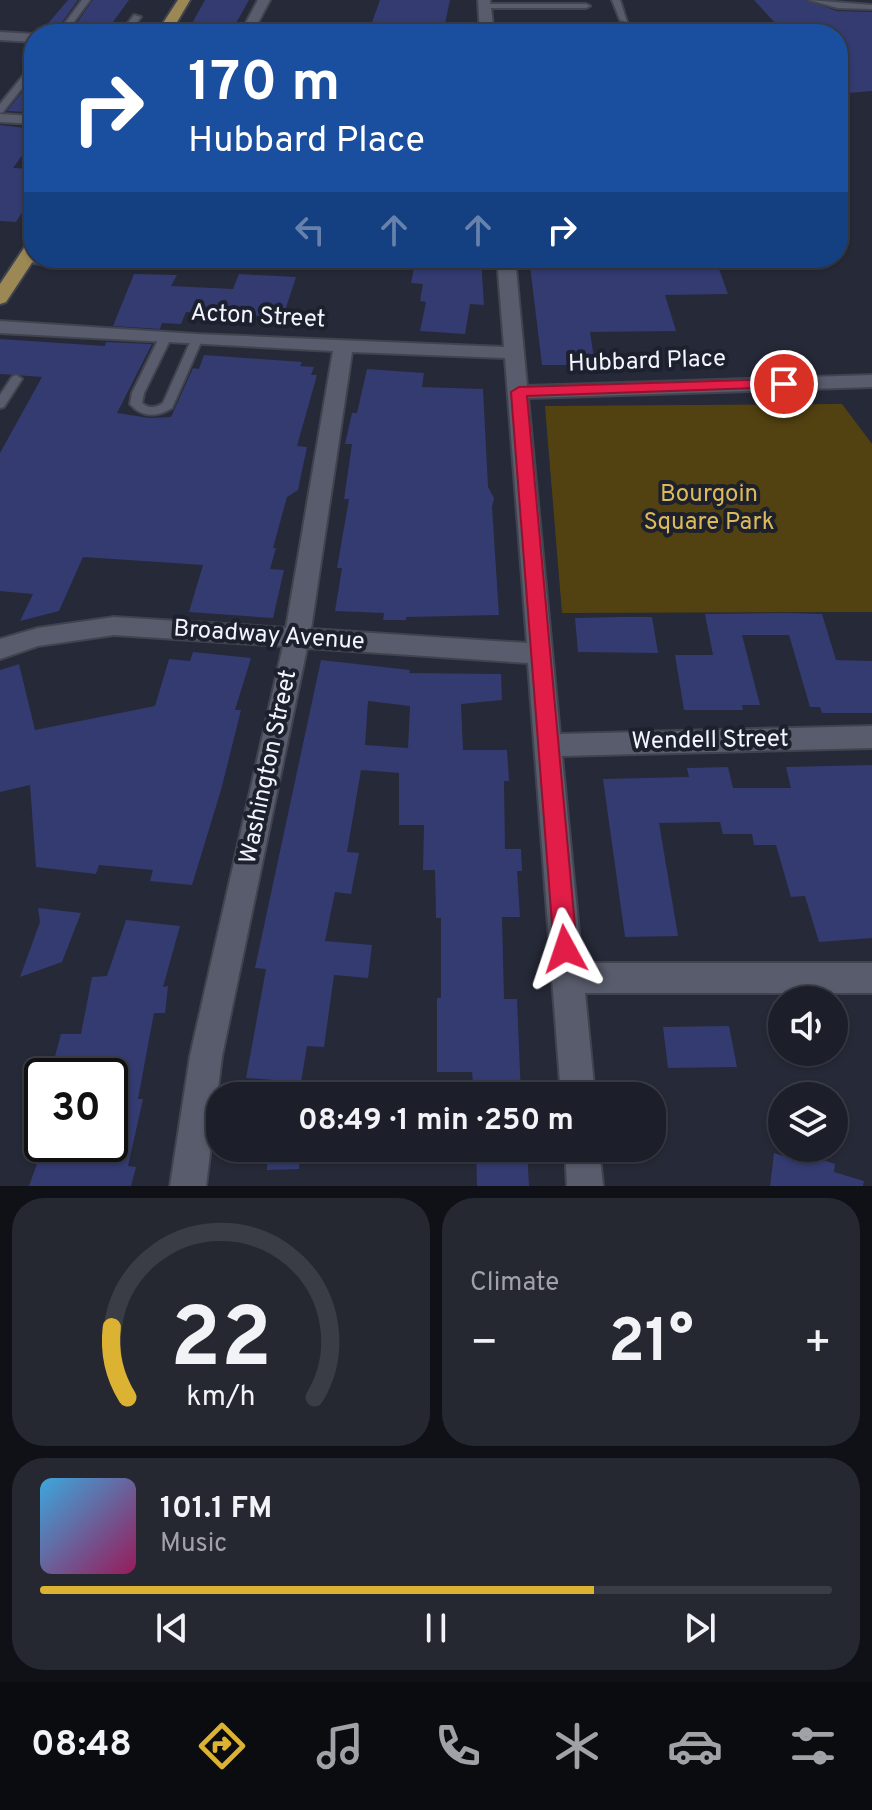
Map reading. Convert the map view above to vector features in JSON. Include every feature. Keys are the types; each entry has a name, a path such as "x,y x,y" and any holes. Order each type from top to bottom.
{"main road":[{"path":"169,24 184,0"},
{"path":"0,298 24,261"}],"street":[{"path":"251,24 264,0"},
{"path":"484,3 486,24"},
{"path":"0,36 24,37"},
{"path":"0,118 24,119"},
{"path":"507,268 577,1082"},
{"name":"Acton Street","path":"0,327 196,340 514,353"},
{"name":"Washington Street","path":"188,1186 206,1056 297,638 343,347"},
{"name":"Hubbard Place","path":"519,392 872,381"},
{"name":"Broadway Avenue","path":"0,649 38,637 114,626 540,654"},
{"name":"Wendell Street","path":"547,745 872,737"},
{"path":"568,978 872,978"},
{"path":"583,1162 585,1186"}],"lane":[{"path":"68,24 86,0"},
{"path":"616,0 624,20"},
{"path":"813,0 838,6 872,7"},
{"path":"484,3 586,6"},
{"path":"131,24 137,17"},
{"path":"0,110 24,80"},
{"path":"165,338 138,393 136,404 151,412 162,411 168,405 196,340"},
{"path":"0,404 16,379"}],"green space":[{"name":"Bourgoin Square Park","path":"842,404 872,444 872,612 562,613 545,406"}],"building":[{"path":"68,0 78,0 61,24 48,24"},
{"path":"93,0 129,0 112,24 76,24"},
{"path":"205,0 249,0 236,24 192,24"},
{"path":"380,0 450,0 445,24 371,24"},
{"path":"754,0 806,0 837,11 872,12 872,91 848,93 848,24 776,24"},
{"path":"24,90 24,112 7,111"},
{"path":"0,125 24,128 24,153 13,168 24,169 24,210 16,222 0,221"},
{"path":"414,268 482,268 484,305 470,304 465,334 420,331 426,302 420,301 423,284 411,283"},
{"path":"530,268 719,268 728,294 665,295 676,331 590,332 595,365 542,365"},
{"path":"134,274 177,275 171,286 233,289 239,274 296,277 283,317 186,312 181,324 162,323 160,329 113,326"},
{"path":"0,339 105,346 106,342 152,344 117,413 150,418 171,417 193,368 199,369 204,355 302,362 300,366 314,367 311,375 317,375 297,446 307,447 298,490 287,497 273,548 276,548 270,569 284,570 273,618 189,612 203,565 83,557 59,611 20,621 33,594 0,591 0,453 42,377 0,374"},
{"path":"367,369 424,373 422,387 483,389 488,487 494,498 499,615 383,620 384,613 335,611 342,568 337,568 349,499 344,499 352,444 345,444 352,413 357,413"},
{"path":"705,614 822,614 836,660 872,661 872,713 822,713 820,707 810,707 789,635 742,635 760,705 742,705 743,710 684,710 675,655 713,655"},
{"path":"652,617 658,653 578,652 575,618"},
{"path":"193,652 251,658 235,710 241,710 221,790 192,885 150,881 153,870 99,865 96,874 36,867 30,785 0,792 0,670 19,664 35,730 155,706 169,659 190,661"},
{"path":"321,660 410,670 409,673 501,674 502,700 461,704 463,750 507,750 509,781 504,781 505,849 521,849 522,871 517,871 520,917 502,917 504,999 517,999 520,1082 473,1082 472,1072 437,1072 441,918 436,918 435,870 423,870 424,825 399,825 399,773 361,770 347,852 359,853 351,894 335,892 325,941 372,945 368,978 334,975 324,1047 307,1046 301,1082 246,1078 266,969 255,968","holes":["368,701 410,706 408,748 365,745"]},
{"path":"872,765 872,938 819,942 805,896 791,897 776,845 754,845 752,834 723,834 720,822 659,823 678,936 625,937 603,779 689,777 687,768 728,767 733,788 791,788 786,767"},
{"path":"38,908 81,913 62,962 20,977 40,922"},
{"path":"126,920 180,926 163,987 168,986 165,1013 154,1013 138,1099 143,1099 128,1166 136,1167 131,1186 29,1186 38,1162 128,1162 128,1058 55,1058 61,1034 81,1034 92,977 107,976"},
{"path":"729,1026 737,1067 668,1068 663,1027"},
{"path":"267,1162 299,1162 299,1169 267,1170"},
{"path":"476,1162 528,1162 529,1186 477,1186"},
{"path":"773,1162 829,1162 835,1164 834,1172 864,1181 863,1186 770,1186"}],"route":[{"path":"565,949 519,392 784,384"}]}
